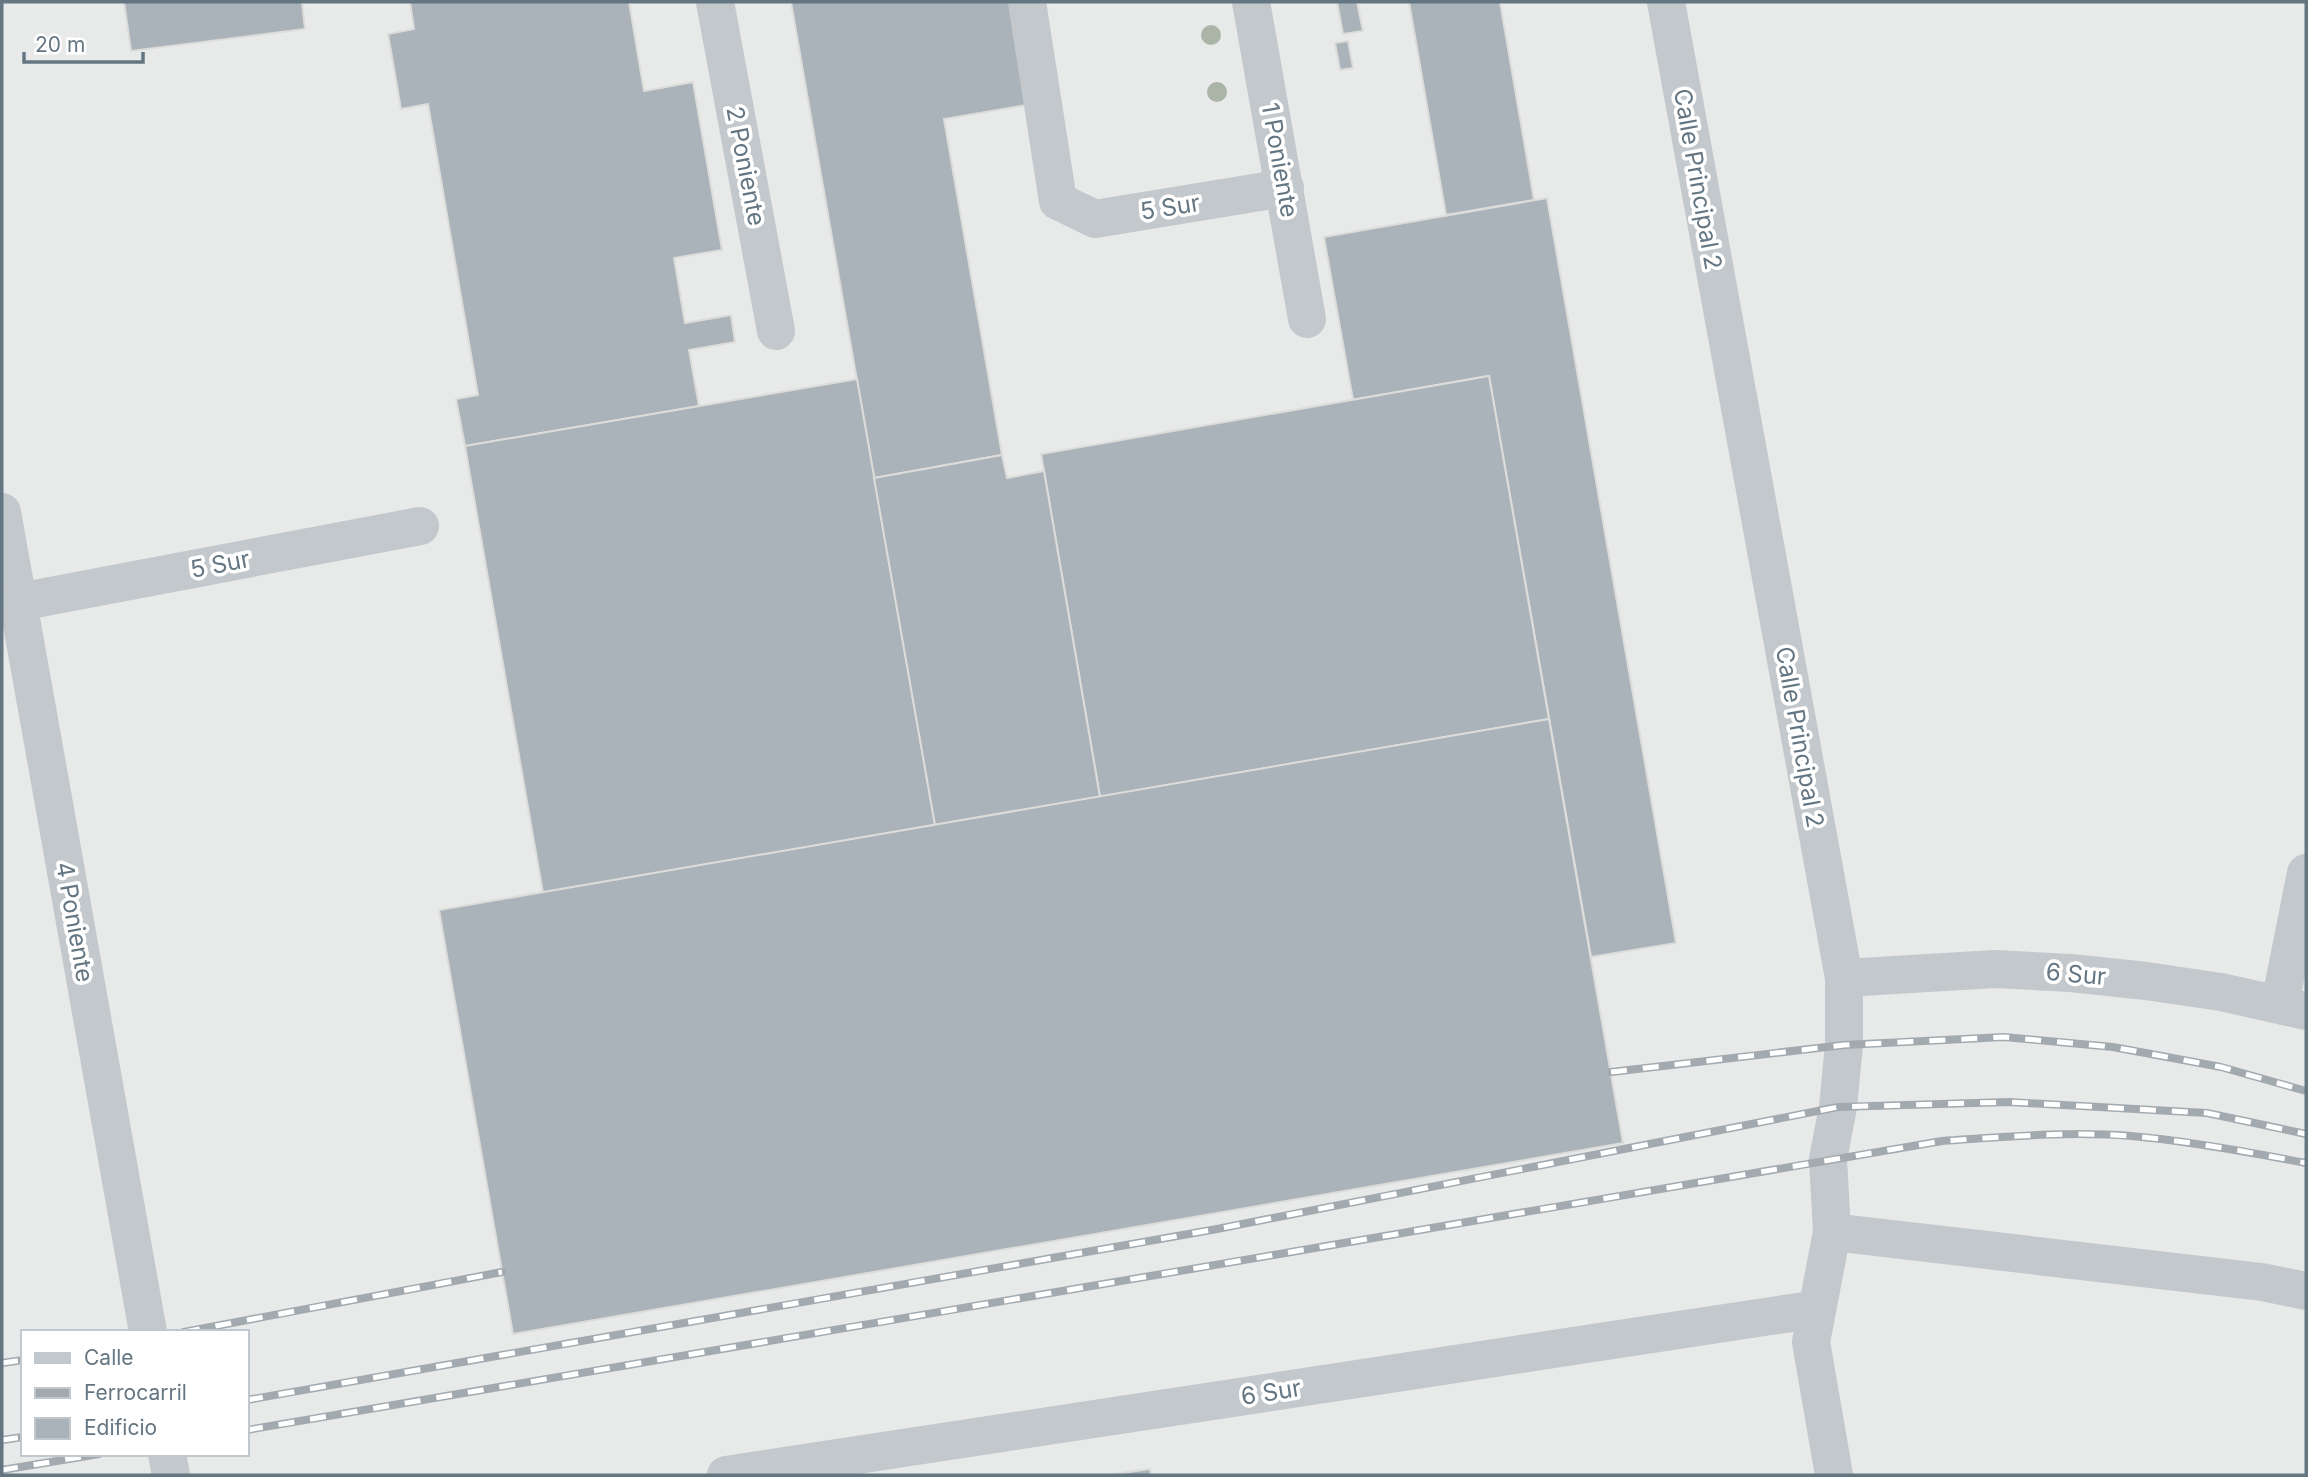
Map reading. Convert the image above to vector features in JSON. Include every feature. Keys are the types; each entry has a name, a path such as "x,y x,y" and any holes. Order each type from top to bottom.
{"lane":[{"name":"2 Poniente","path":"715,2 776,331"},
{"name":"5 Sur","path":"1027,2 1058,201 1095,219 1285,188"},
{"name":"1 Poniente","path":"1251,2 1307,319"},
{"name":"Calle Principal 2","path":"1666,2 1844,978 1844,1045 1838,1107 1828,1159 1832,1232 1811,1342 1834,1475"},
{"name":"4 Poniente","path":"2,512 148,1330"},
{"name":"5 Sur","path":"19,602 420,526"},
{"path":"2293,1008 2306,873"},
{"name":"6 Sur","path":"1844,978 1995,969 2071,973 2146,981 2293,1008"},
{"path":"1832,1232 2262,1282 2306,1291"},
{"name":"6 Sur","path":"726,1475 1817,1309"},
{"path":"167,1456 171,1475"}],"shaded area":[{"path":"2,2 2306,2 2306,1475 2,1475"}],"building":[{"path":"124,2 302,2 305,29 131,51"},
{"path":"410,2 629,2 644,91 693,82 722,250 674,258 685,323 731,315 735,342 689,350 699,406 465,446 456,399 478,395 428,104 401,109 388,34 414,29"},
{"path":"791,2 1015,2 1033,104 944,119 1002,455 874,478"},
{"path":"1337,2 1357,2 1363,31 1343,34"},
{"path":"1409,2 1500,2 1534,200 1446,215"},
{"path":"1348,41 1353,68 1340,70 1335,43"},
{"path":"1547,198 1676,943 1591,957 1489,376 1353,400 1324,237"},
{"path":"1489,376 1549,719 1100,797 1041,454"},
{"path":"857,379 935,825 543,893 465,446"},
{"path":"1002,455 1007,478 1044,471 1100,797 935,825 874,478"},
{"path":"1549,719 1623,1143 513,1334 439,910"},
{"path":"1150,1469 1151,1475 1108,1475"}],"railway":[{"path":"1611,1072 1844,1045 2004,1037 2113,1047 2221,1067 2306,1091"},
{"path":"248,1400 1217,1229 1838,1107 2009,1102 2207,1113 2306,1134"},
{"path":"248,1430 1942,1141 2060,1134 2131,1136 2197,1144 2306,1163"},
{"path":"195,1330 502,1272"},
{"path":"2,1363 21,1360"},
{"path":"2,1440 21,1437"},
{"path":"2,1470 87,1456"}]}
